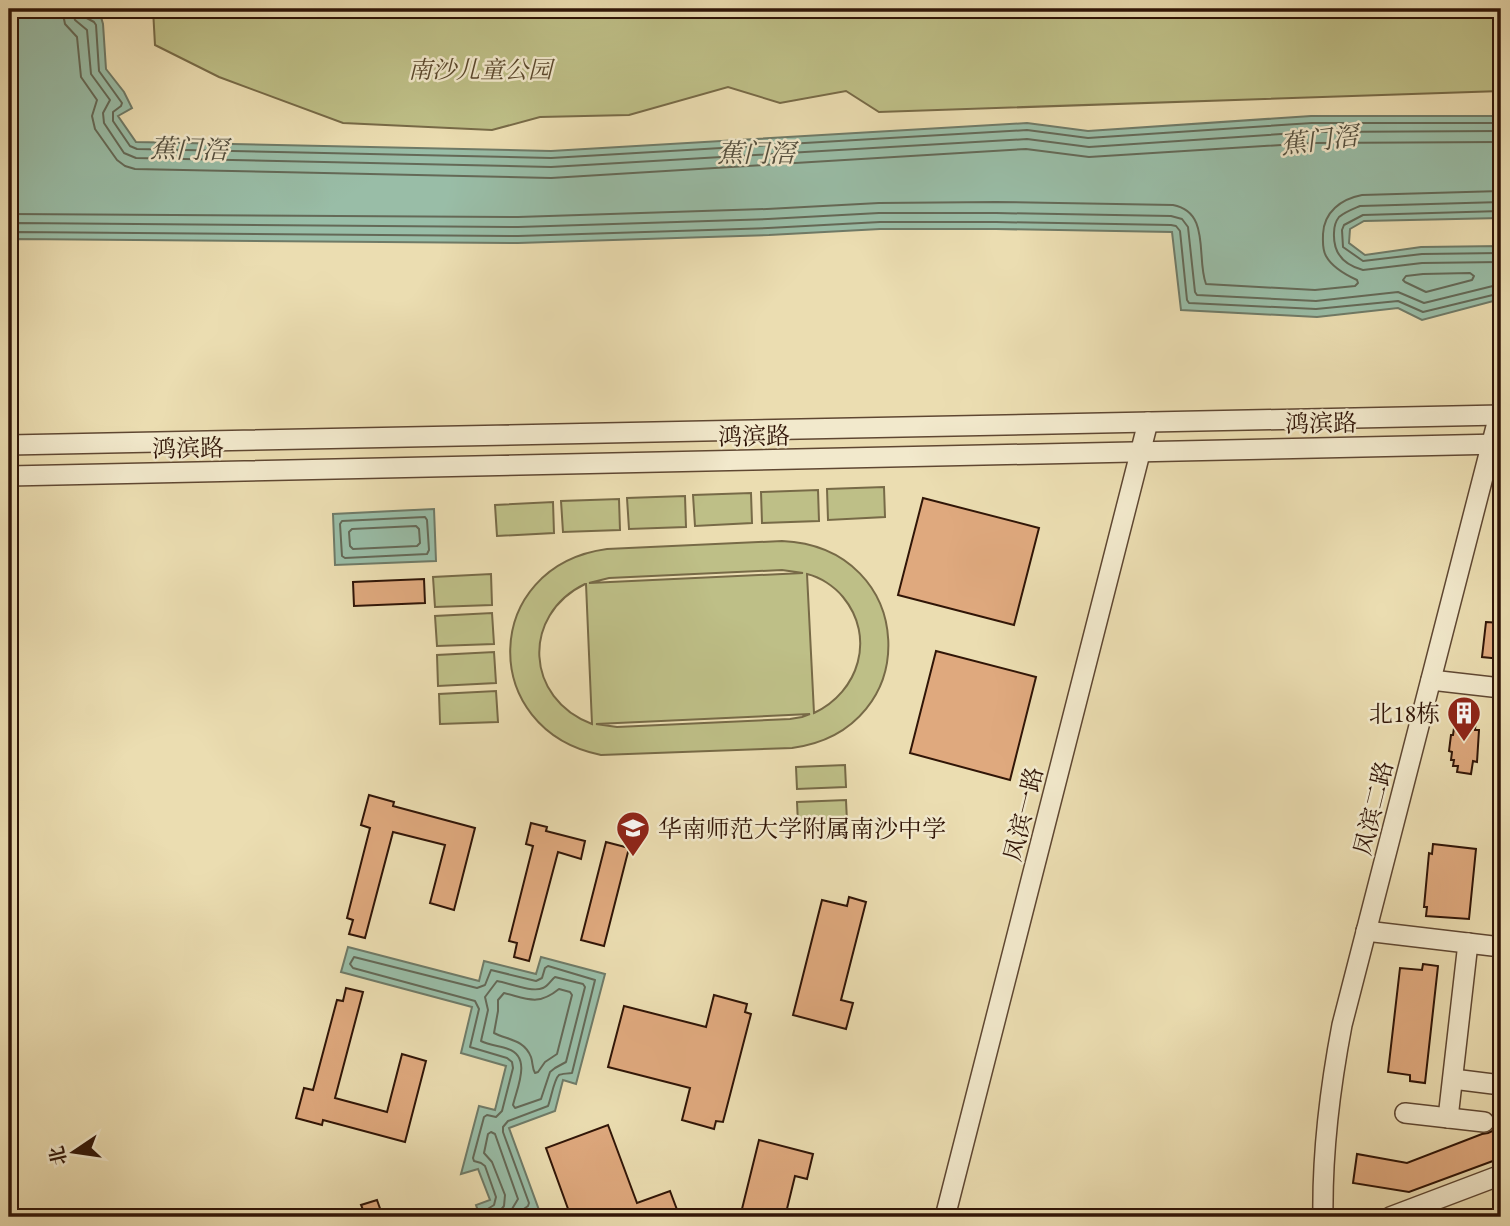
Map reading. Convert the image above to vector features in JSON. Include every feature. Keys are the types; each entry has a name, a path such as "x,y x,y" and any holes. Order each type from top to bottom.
{"street":[{"name":"鸿滨路","path":"9,445 1500,415"},
{"name":"凤滨二路","path":"1323,1217 1326,1133 1342,1025 1431,680 1496,444 1500,415"},
{"name":"凤滨一路","path":"945,1217 1149,422"},
{"name":"鸿滨路","path":"9,476 1496,444"},
{"path":"1431,680 1501,688"},
{"path":"1366,931 1501,947"},
{"path":"1448,1118 1468,943"},
{"path":"1453,1079 1501,1085"},
{"path":"1405,1112 1484,1122"},
{"path":"1390,1217 1501,1175"}],"green space":[{"name":"南沙儿童公园","path":"153,9 1501,9 1501,91 879,112 846,91 780,103 728,87 629,115 540,117 492,130 343,123 219,77 155,45"},
{"path":"884,487 885,517 828,520 827,489"},
{"path":"818,490 819,521 762,523 761,492"},
{"path":"751,493 752,523 695,526 693,495"},
{"path":"685,496 686,527 629,529 627,498"},
{"path":"619,499 620,530 563,532 561,501"},
{"path":"553,502 554,533 497,536 495,505"},
{"path":"782,541 827,551 860,573 880,604 888,640 884,676 866,709 836,734 792,748 601,755 560,740 532,715 515,683 510,649 517,615 535,585 565,562 607,549","holes":["782,570 803,573 589,583 609,578","807,574 826,582 843,597 859,629 860,646 852,678 830,704 814,713","586,584 592,724 570,712 554,696 543,677 539,656 541,635 550,615 564,598","810,714 790,719 617,727 596,724"]},
{"path":"491,574 492,605 435,607 433,577"},
{"path":"492,613 494,644 437,646 435,616"},
{"path":"494,652 496,683 438,686 437,655"},
{"path":"496,691 498,722 440,724 439,694"},
{"path":"845,765 846,787 797,789 796,767"},
{"path":"846,800 847,822 798,824 797,802"}],"water":[{"name":"蕉门滘","path":"9,9 82,9 101,17 106,69 124,92 132,108 118,116 136,142 551,151 1027,123 1088,131 1311,116 1501,116 1501,218 1364,221 1350,229 1349,243 1365,255 1421,247 1501,246 1501,299 1422,320 1398,308 1317,317 1181,310 1172,232 880,229 518,243 9,241"},
{"path":"434,509 436,561 335,565 333,514"},
{"path":"348,947 479,981 484,961 536,974 541,957 605,974 576,1084 563,1080 555,1111 509,1128 539,1210 523,1217 480,1217 476,1205 490,1200 478,1169 461,1174 479,1106 495,1110 506,1066 461,1053 472,1007 341,972"}],"building":[{"path":"923,498 1039,528 1014,625 898,595"},
{"path":"424,579 425,603 354,606 353,582"},
{"path":"1486,622 1501,623 1501,659 1482,657"},
{"path":"936,651 1036,677 1010,780 910,753"},
{"name":"北18栋","path":"1462,718 1476,720 1475,730 1479,730 1477,762 1473,761 1471,774 1457,772 1458,766 1453,766 1452,752 1449,751 1451,735 1457,722 1462,722"},
{"path":"369,795 394,802 393,806 475,828 454,910 430,903 445,845 393,832 365,938 349,934 353,920 347,918 370,828 361,825"},
{"path":"531,823 547,827 546,831 585,841 581,859 558,852 529,961 514,957 517,943 509,941 533,846 526,844"},
{"path":"606,842 629,848 604,946 581,940"},
{"path":"1433,844 1476,849 1469,919 1426,916 1427,907 1424,907 1429,853 1432,854"},
{"path":"849,897 866,902 841,1000 853,1003 846,1029 793,1015 822,900 847,906"},
{"path":"1423,964 1438,966 1425,1083 1410,1081 1410,1075 1388,1072 1400,968 1422,970"},
{"path":"346,988 363,992 335,1098 387,1112 402,1054 426,1061 405,1142 323,1120 322,1125 296,1118 304,1088 313,1090 337,1000 343,1001"},
{"path":"714,995 747,1004 745,1012 751,1014 723,1122 716,1121 714,1129 682,1120 690,1088 608,1067 624,1006 706,1027"},
{"path":"608,1125 637,1203 670,1191 679,1215 571,1217 546,1148"},
{"path":"1501,1127 1501,1158 1409,1192 1353,1183 1357,1154 1407,1163"},
{"path":"759,1140 813,1154 807,1179 795,1176 785,1217 740,1217"},
{"path":"377,1200 383,1217 366,1217 361,1205"}],"place":[{"name":"北18栋","path":"1464,743"},
{"name":"华南师范大学附属南沙中学","path":"633,858"}]}
